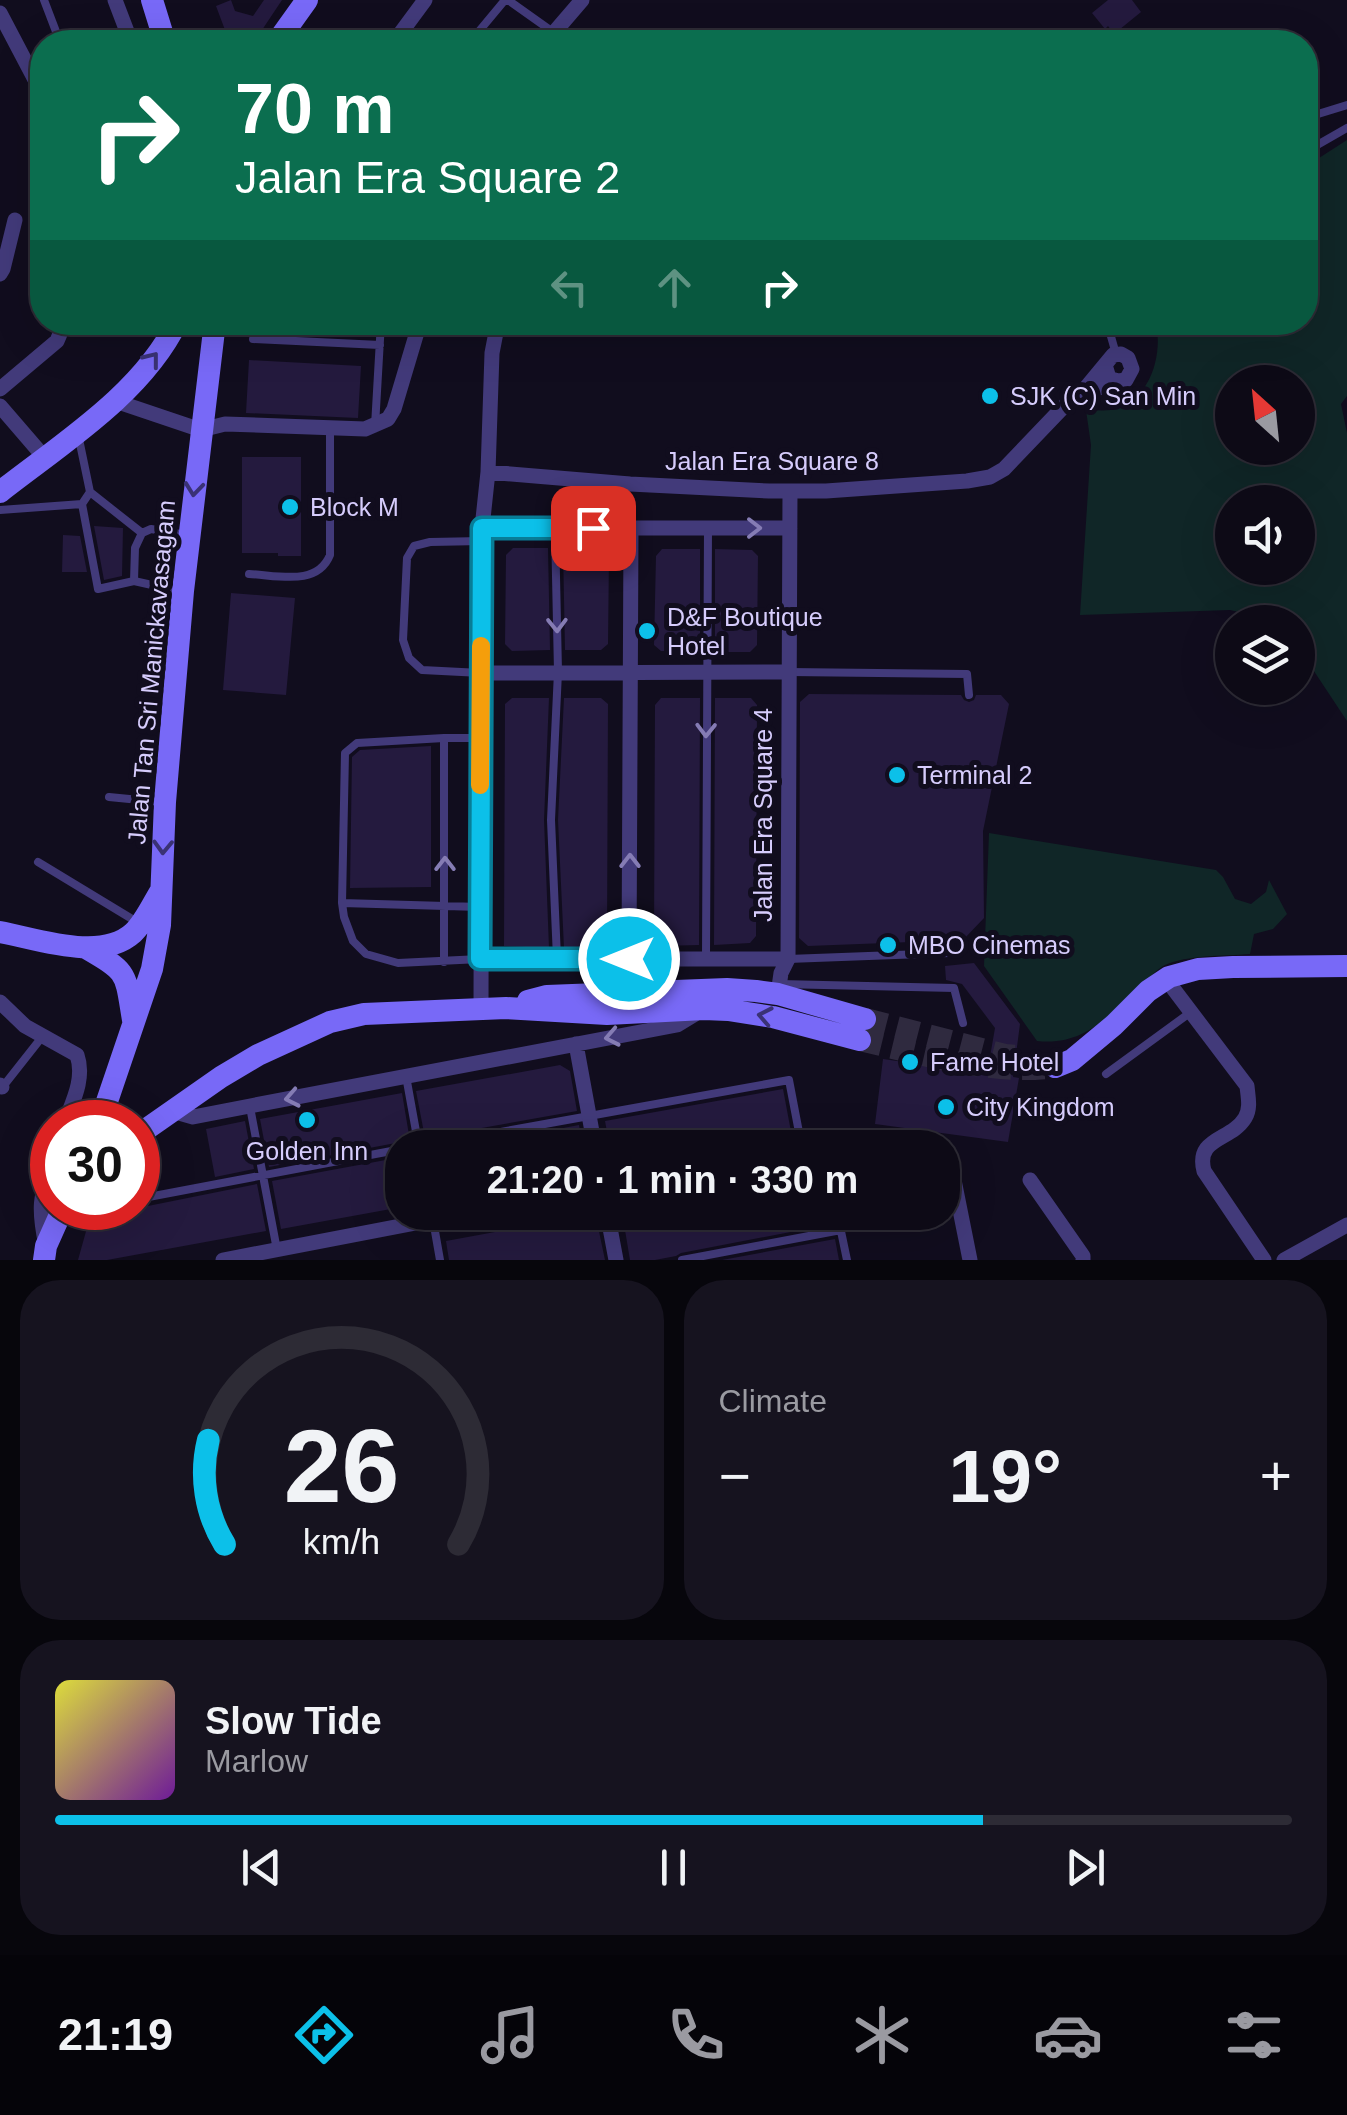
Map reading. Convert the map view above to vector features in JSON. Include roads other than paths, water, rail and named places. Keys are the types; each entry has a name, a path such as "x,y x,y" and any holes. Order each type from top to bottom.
{"street":[{"path":"115,0 127,30"},
{"path":"286,30 307,0"},
{"path":"403,30 425,0"},
{"path":"555,30 582,0"},
{"path":"122,17 152,4 161,30"},
{"path":"0,13 30,69"},
{"path":"0,274 14,220"},
{"path":"0,389 57,342 60,335"},
{"path":"0,492 114,401 159,353 169,335"},
{"name":"Jalan Tan Sri Manickavasagam","path":"107,1100 152,969 160,925 165,802 183,592 215,335"},
{"path":"114,401 201,430 225,424 375,426 394,409 416,335"},
{"path":"481,1008 482,534 496,335"},
{"path":"1128,358 1132,369 1126,380 1118,381 1109,378 1111,360 1128,358"},
{"name":"Jalan Era Square 8","path":"488,472 630,484 826,492 990,478 1004,469 1057,412 1082,394 1111,360"},
{"name":"Jalan Era Square 8","path":"1082,394 1118,381"},
{"path":"0,406 44,458"},
{"name":"Jalan Era Square 4","path":"779,989 788,959 790,490"},
{"path":"482,534 555,528 790,528"},
{"path":"629,959 631,528"},
{"path":"481,673 789,672"},
{"path":"0,932 86,948 108,946 132,934 162,889"},
{"path":"86,948 118,968 126,979 133,1023"},
{"path":"480,959 788,959"},
{"path":"1055,1061 1072,1060 1166,979 1198,969 1233,966 1347,966"},
{"path":"1166,979 1247,1086 1250,1106 1244,1121 1205,1148 1201,1158 1204,1171 1264,1260"},
{"path":"160,1119 258,1055 330,1022 364,1014 481,1008 607,1014 704,1009 862,1029 779,989 547,996 506,1008"},
{"path":"0,1002 25,1026 77,1055 80,1078 73,1100"},
{"path":"172,1111 194,1117 576,1044 677,1024 704,1009"},
{"path":"576,1044 592,1130"},
{"path":"1030,1180 1083,1260"},
{"path":"960,1210 970,1260"},
{"path":"1284,1260 1347,1225"},
{"path":"222,1260 385,1226"},
{"path":"610,1230 616,1260"}],"lane":[{"path":"44,0 55,30"},
{"path":"481,30 507,0 541,30"},
{"path":"1318,114 1347,105"},
{"path":"1318,145 1347,128"},
{"path":"375,426 380,335"},
{"path":"1110,335 1111,360"},
{"path":"253,339 380,346"},
{"path":"249,574 309,577 325,566 330,555 330,428"},
{"path":"78,431 90,492 142,533"},
{"path":"90,492 82,504 98,588 134,582 183,592"},
{"path":"0,510 82,504"},
{"path":"555,528 558,672 551,820 557,959"},
{"path":"706,959 708,528"},
{"path":"134,582 135,548 142,533 151,529 189,536"},
{"path":"481,673 422,670 409,658 403,640 406,558 414,546 482,534"},
{"path":"789,672 967,674 968,695"},
{"path":"444,738 444,962"},
{"path":"480,959 398,963 366,954 354,940 342,904 346,753 357,743 481,738"},
{"path":"109,797 165,802"},
{"path":"38,862 140,924"},
{"path":"342,904 480,908"},
{"path":"788,959 949,953"},
{"path":"779,989 954,988 963,1023"},
{"path":"1106,1074 1191,1012"},
{"path":"1,1088 42,1036"},
{"path":"406,1076 414,1130"},
{"path":"506,1130 790,1080 799,1130"},
{"path":"250,1106 277,1250"},
{"path":"160,1195 385,1153"},
{"path":"435,1230 440,1260"},
{"path":"682,1260 841,1230 847,1260"}],"tunnel":[{"path":"865,1019 1017,1056"},
{"path":"860,1040 982,1066 1055,1067"}],"place":[{"name":"SJK (C) San Min","path":"990,396"},
{"name":"Block M","path":"290,507"},
{"name":"D&F Boutique Hotel","path":"647,631"},
{"name":"Terminal 2","path":"897,775"},
{"name":"MBO Cinemas","path":"888,945"},
{"name":"Fame Hotel","path":"910,1062"},
{"name":"City Kingdom","path":"946,1107"},
{"name":"Golden Inn","path":"307,1120"}]}
